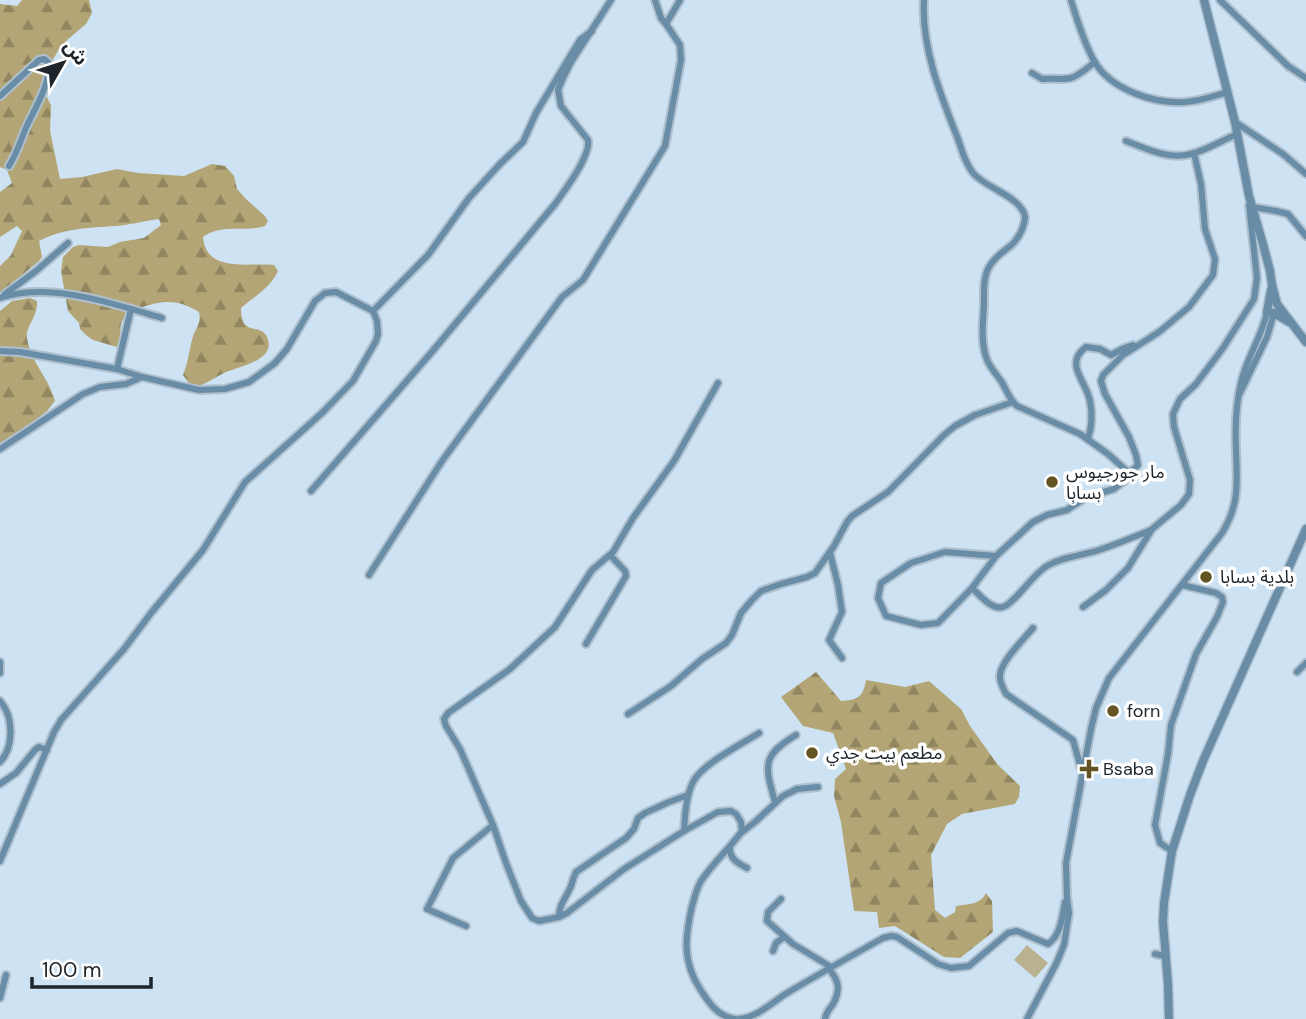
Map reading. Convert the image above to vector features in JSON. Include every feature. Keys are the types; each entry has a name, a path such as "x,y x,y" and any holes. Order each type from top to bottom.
{"street":[{"path":"311,491 431,353 567,186 587,153 589,144 588,139 561,106 558,90 562,78 611,0"},
{"path":"369,575 442,461 562,297 583,279 665,146 681,60 680,45 661,18 655,0"},
{"path":"666,24 680,0"},
{"path":"924,0 923,18 933,67 948,117 966,162 981,182 1017,204 1025,216 1014,245 999,254 987,270 982,337 989,364 1013,402 1024,410 1088,439 1124,469 1131,471"},
{"path":"1071,0 1095,62 1118,85 1169,102 1194,101 1228,92"},
{"path":"972,588 994,607 1002,607 1013,601 1038,572 1052,563 1099,550 1152,529 1181,505 1191,489 1172,419 1174,410 1180,399 1196,384 1223,348 1254,299 1257,278 1249,196 1236,122 1204,0"},
{"path":"1220,0 1288,66 1306,78"},
{"path":"373,311 428,255 469,198 523,142 536,113 580,40 592,31"},
{"path":"0,96 39,60 48,62 48,76 42,94 9,166"},
{"path":"1032,73 1042,79 1069,79 1095,62"},
{"path":"1236,122 1295,163 1306,174"},
{"path":"1126,141 1160,154 1180,155 1194,153 1238,134"},
{"path":"996,556 945,552 899,569 881,583 878,598 886,616 921,625 938,623 972,588 996,556 1033,522 1067,510 1087,496 1114,489 1138,465 1129,437 1105,394 1101,381 1103,375 1123,355 1159,332 1189,307 1215,270 1215,259 1205,229 1203,198 1194,153"},
{"path":"1027,1019 1064,945 1069,913 1066,863 1096,708 1109,678 1222,533 1233,511 1238,483 1236,428 1239,395 1243,375 1273,303 1264,244 1249,196"},
{"path":"1252,207 1288,214 1306,236"},
{"path":"0,298 68,243"},
{"path":"0,298 12,294 41,292 78,296 162,318"},
{"path":"0,351 117,369 205,390 225,390 254,379 280,358 315,301 326,293 336,292 373,311 378,334 353,381 322,413 245,482 203,550 124,649 61,720 0,861"},
{"path":"1273,303 1306,342"},
{"path":"117,369 131,309"},
{"path":"1271,313 1294,326"},
{"path":"1088,439 1093,416 1086,386 1079,378 1076,367 1080,352 1086,347 1100,349 1111,355 1138,344"},
{"path":"0,449 83,394 100,387 126,384 142,377"},
{"path":"718,383 674,461 610,555 592,570 555,627 510,669 448,713 444,719 493,825 526,909 532,918 539,921 567,913 624,869 718,812 730,811 739,817 743,826 739,835"},
{"path":"628,714 671,686 702,659 726,643 741,613 761,592 811,575 818,570 852,516 888,492 949,430 975,415 1013,402"},
{"path":"1169,1019 1163,922 1172,851 1203,761 1306,528"},
{"path":"1083,607 1106,590 1128,568 1152,529"},
{"path":"830,552 842,612 829,640 842,658"},
{"path":"586,644 626,576 625,570 610,555"},
{"path":"1172,851 1160,843 1155,825 1171,725 1196,654 1223,602 1222,597 1216,593 1182,585"},
{"path":"1033,628 1003,665 1000,676 1002,686 1006,694 1073,740 1083,774"},
{"path":"0,662 0,673"},
{"path":"1297,672 1306,663"},
{"path":"0,701 4,705 11,734 7,752 0,762"},
{"path":"684,831 688,795 696,777 710,764 760,733"},
{"path":"775,802 768,761 775,749 796,735"},
{"path":"0,784 16,774 39,747 47,750"},
{"path":"818,787 797,789 775,802 730,845 696,891 688,926 686,956 693,979 711,1006 727,1018 748,1018 829,967 891,936 897,937 938,964 951,968 970,966 1008,933 1017,931 1048,944 1052,943 1059,929 1067,897"},
{"path":"559,917 559,907 576,872 626,838 634,829 638,818 645,813 688,795"},
{"path":"466,926 426,909 453,858 493,825"},
{"path":"730,845 729,852 733,859 747,868"},
{"path":"781,899 772,906 766,916 767,921 793,944 829,967 839,984 825,1019"},
{"path":"773,951 776,943 784,937"},
{"path":"1155,954 1165,956"},
{"path":"0,998 6,975"}],"green space":[{"path":"22,0 89,0 92,13 86,24 58,51 45,73 44,92 51,105 50,131 60,179 117,169 184,176 212,164 225,166 234,176 237,189 265,216 268,221 265,226 218,230 203,237 206,249 212,257 220,261 242,265 274,265 278,271 266,287 241,308 244,323 264,333 269,345 266,352 254,362 192,387 183,375 193,336 199,324 199,312 170,302 156,303 135,310 122,321 117,347 93,340 86,335 68,311 61,271 63,257 79,245 108,247 144,238 161,225 159,219 76,229 39,241 42,257 39,261 0,293 0,266 11,255 22,231 17,226 0,237 0,192 12,183 7,170 0,167 0,4 17,6"},
{"path":"30,298 37,301 36,312 27,334 29,346 55,401 29,425 0,443 0,311 12,301"},
{"path":"816,672 841,701 858,697 866,680 905,687 929,681 961,709 998,765 1020,786 1015,804 962,814 947,824 931,855 935,910 945,918 955,912 956,906 977,902 986,893 992,901 993,932 960,958 944,957 895,926 879,928 877,912 854,911 841,822 834,796 835,779 846,769 833,733 803,726 781,697"}],"shaded area":[{"path":"1027,945 1048,963 1035,978 1014,960"}],"place":[{"name":"مار جورجيوس بسابا","path":"1052,482"},
{"name":"بلدية بسابا","path":"1206,577"},
{"name":"forn","path":"1113,711"},
{"name":"مطعم بيت جدي","path":"812,753"},
{"name":"Bsaba","path":"1089,769"}]}
